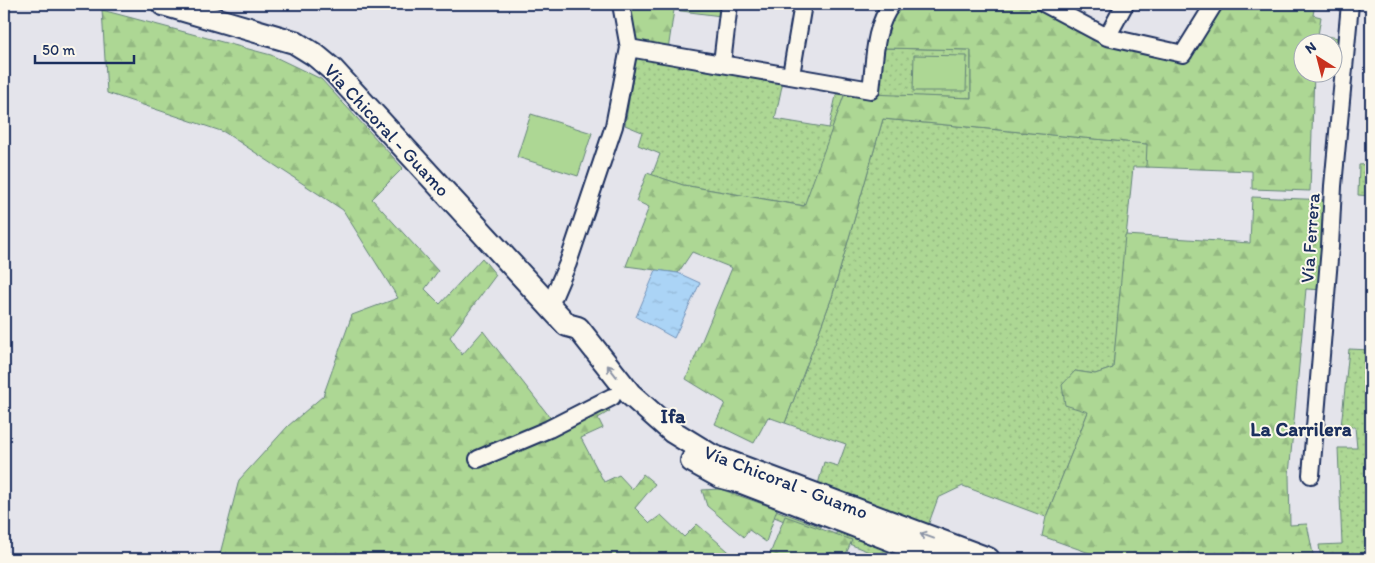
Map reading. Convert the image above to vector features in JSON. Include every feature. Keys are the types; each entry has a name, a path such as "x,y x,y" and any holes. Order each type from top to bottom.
{"street":[{"name":"Vía Chicoral - Guamo","path":"162,4 294,42 315,55 333,70 550,305 567,325 566,337 664,444 719,476 745,476 960,554 988,559"},
{"path":"550,305 568,263 614,126 629,48 621,4"},
{"path":"722,63 730,4"},
{"path":"791,75 803,4"},
{"path":"629,48 871,90 878,32 887,10 892,4"},
{"path":"1046,4 1107,37 1183,54 1214,4"},
{"path":"1107,37 1125,4"},
{"name":"Vía Ferrera","path":"1311,475 1330,247 1333,186 1350,4"},
{"path":"478,459 621,398"},
{"name":"Vía Chicoral - Guamo","path":"838,511 942,559"}],"green space":[{"path":"626,4 723,4 721,16 674,10 668,50 634,45"},
{"path":"900,4 1036,4 1106,42 1184,58 1218,4 1315,4 1313,15 1321,17 1318,32 1292,32 1292,82 1314,82 1310,191 1252,189 1252,171 1146,167 1147,144 883,119 832,297 785,423 768,417 754,443 715,424 725,403 686,379 732,268 692,252 678,273 626,266 649,207 636,201 647,173 683,185 804,206 845,93 971,98 971,50 885,48 888,24"},
{"path":"102,10 271,55 321,79 403,168 372,199 438,271 425,289 440,304 482,258 496,275 450,337 462,355 483,331 556,425 599,399 610,411 598,418 603,428 581,438 604,482 619,475 632,489 643,474 655,484 635,508 650,523 661,515 684,537 697,524 735,557 733,559 529,559 526,557 522,559 215,559 220,554 239,480 288,426 323,396 352,315 398,298 343,210 224,132 107,93"},
{"path":"885,48 971,50 971,98 878,95"},
{"path":"914,55 967,56 966,91 913,91"},
{"path":"636,57 783,81 775,119 829,128 837,91 845,93 805,206 683,185 652,175 660,154 638,145 642,132 625,125"},
{"path":"531,114 592,133 578,176 517,157"},
{"path":"883,119 1148,144 1150,167 1133,167 1113,368 1095,374 1075,371 1088,412 1046,517 963,486 938,498 926,531 816,492 824,462 838,466 846,444 785,423 832,297"},
{"path":"1371,164 1371,196 1358,195 1359,165"},
{"path":"1252,197 1329,200 1325,290 1306,289 1289,475 1290,525 1307,524 1314,559 1093,559 1095,555 1042,536 1046,517 1088,412 1065,405 1062,385 1075,371 1095,374 1113,368 1125,235 1250,243"},
{"path":"1349,349 1371,350 1371,559 1321,559 1319,545 1342,544 1338,448 1357,448 1355,427 1341,427"},
{"path":"720,489 777,509 766,542 749,530 744,537 707,506 702,490"},
{"path":"741,497 821,527 818,535 738,502"},
{"path":"785,516 852,540 844,559 768,559"},
{"path":"837,531 908,559 887,559 834,538"}],"water":[{"path":"656,270 678,273 700,283 674,338 636,317"}],"district":[{"name":"Ifa","path":"673,416"},
{"name":"La Carrilera","path":"1301,429"}]}
